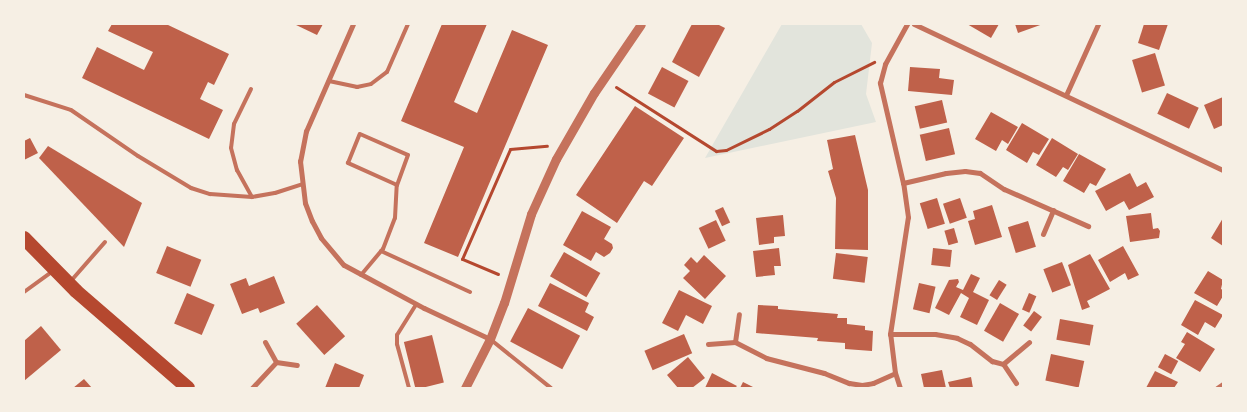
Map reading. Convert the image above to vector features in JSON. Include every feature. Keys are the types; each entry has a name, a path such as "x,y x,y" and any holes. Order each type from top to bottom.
{"highway":[{"path":"24,238 68,284 185,388"}],"street":[{"path":"353,24 306,132 300,161 305,203 321,238 344,265 416,304 490,339"},
{"path":"465,388 490,339 512,280 531,214 556,158 594,93 641,24"},
{"path":"900,388 895,373 890,334 908,217 903,183 880,83 885,64 907,24"},
{"path":"914,24 1223,170"},
{"path":"1066,95 1098,24"},
{"path":"903,183 946,173 965,171 980,173 1004,189 1088,226"},
{"path":"1043,234 1053,210"},
{"path":"735,342 739,314"},
{"path":"890,334 935,334 957,338 970,344 992,361 1003,364 1016,383"},
{"path":"265,342 276,362"},
{"path":"708,344 735,342 766,358 824,372 849,383 862,385 873,383 895,373"},
{"path":"1003,364 1029,342"},
{"path":"276,362 297,366"},
{"path":"252,388 276,362"},
{"path":"1217,388 1223,384"}],"lane":[{"path":"329,81 357,87 371,84 387,72 408,24"},
{"path":"251,89 234,124 232,148 237,170 252,197"},
{"path":"24,95 71,110 138,156 191,188 210,194 252,197 275,194 302,184"},
{"path":"361,275 381,251 395,218 397,184 408,155 360,134 348,163 397,184"},
{"path":"68,284 105,242"},
{"path":"381,251 470,292"},
{"path":"24,292 55,270"},
{"path":"409,388 396,344 397,335 416,304"},
{"path":"490,339 551,388"}],"path":[{"path":"616,87 716,151 726,150 777,124 834,82 892,51"},
{"path":"512,280 462,259 510,149 547,146 551,138"}],"shaded area":[{"path":"782,24 861,24 872,43 866,94 876,122 705,158"}],"building":[{"path":"112,24 166,24 229,54 214,85 208,82 200,99 223,110 209,139 82,78 97,47 144,70 153,52 108,31"},
{"path":"294,24 323,24 317,35"},
{"path":"442,24 487,24 454,102 477,113 512,30 548,45 458,257 424,243 464,147 401,121"},
{"path":"692,24 717,24 725,28 699,77 672,62"},
{"path":"967,24 999,24 991,38"},
{"path":"1015,24 1043,24 1018,33"},
{"path":"1144,24 1168,24 1159,50 1138,43"},
{"path":"1155,53 1165,86 1142,93 1132,60"},
{"path":"662,67 688,81 674,108 648,93"},
{"path":"910,67 940,69 939,78 954,80 952,95 908,91"},
{"path":"1167,93 1199,108 1189,129 1157,114"},
{"path":"1223,97 1223,125 1214,129 1204,105"},
{"path":"942,100 947,122 920,129 915,106"},
{"path":"635,106 684,138 652,186 644,181 617,223 576,195"},
{"path":"991,112 1018,127 1008,144 1002,140 996,151 975,139"},
{"path":"1022,123 1049,139 1039,155 1033,152 1027,163 1006,150"},
{"path":"949,128 955,154 926,161 920,135"},
{"path":"855,135 868,190 868,250 835,249 836,198 828,171 833,169 827,140"},
{"path":"30,138 38,153 24,160 24,141"},
{"path":"1052,138 1078,154 1068,170 1063,167 1056,177 1036,165"},
{"path":"48,146 142,203 124,247 39,158"},
{"path":"1079,154 1106,169 1096,186 1090,183 1084,193 1063,181"},
{"path":"1130,173 1137,187 1146,182 1154,197 1129,210 1124,201 1106,211 1095,191"},
{"path":"937,198 945,224 928,229 920,203"},
{"path":"960,198 967,218 950,224 943,204"},
{"path":"992,205 1002,237 975,245 968,221 975,219 973,211"},
{"path":"723,207 730,222 722,226 715,211"},
{"path":"582,211 611,227 604,239 612,244 613,248 604,257 596,252 591,261 563,245"},
{"path":"1151,213 1153,229 1158,228 1160,231 1159,238 1130,242 1126,216"},
{"path":"783,215 785,236 774,237 774,243 759,245 756,218"},
{"path":"1223,218 1223,246 1211,238"},
{"path":"716,220 726,241 709,249 699,228"},
{"path":"1028,221 1036,247 1016,253 1008,227"},
{"path":"954,228 958,242 949,245 944,231"},
{"path":"167,246 201,260 190,287 156,273"},
{"path":"1123,246 1139,275 1128,280 1125,273 1110,282 1098,260"},
{"path":"779,248 781,266 774,266 775,275 756,277 753,251"},
{"path":"933,248 952,250 950,267 931,265"},
{"path":"564,252 600,273 586,297 550,276"},
{"path":"836,253 868,257 865,283 833,279"},
{"path":"1090,254 1110,289 1087,301 1090,307 1082,310 1068,265"},
{"path":"704,255 726,276 705,299 683,278 690,271 684,265 691,257 697,263"},
{"path":"1062,262 1071,285 1052,293 1043,269"},
{"path":"1208,271 1223,280 1221,289 1223,290 1223,296 1217,306 1194,293"},
{"path":"971,274 980,278 973,292 989,300 977,325 960,317 969,298 961,293 949,315 935,308 949,280 958,279 959,282 956,287 963,290"},
{"path":"274,276 285,303 260,313 258,308 242,314 230,284 246,278 249,286"},
{"path":"999,280 1007,285 997,300 989,295"},
{"path":"550,283 589,303 585,312 594,317 587,331 538,306"},
{"path":"919,283 936,287 929,313 913,309"},
{"path":"679,290 712,306 703,324 686,315 678,331 662,323"},
{"path":"187,293 215,305 202,335 174,323"},
{"path":"1029,293 1036,296 1029,313 1022,310"},
{"path":"1195,300 1223,315 1215,328 1205,322 1198,335 1181,325"},
{"path":"1000,303 1019,314 1003,342 984,331"},
{"path":"317,305 345,336 324,355 296,324"},
{"path":"758,305 778,306 778,309 838,314 837,318 847,318 847,324 865,326 865,330 873,331 872,351 845,349 845,343 817,341 818,338 756,333"},
{"path":"528,308 580,336 562,369 510,342"},
{"path":"1034,311 1042,317 1031,331 1023,325"},
{"path":"1060,319 1093,325 1090,346 1056,340"},
{"path":"41,326 61,350 24,381 24,341"},
{"path":"1187,332 1215,349 1200,372 1176,358 1185,344 1181,342"},
{"path":"684,334 692,353 653,370 644,351"},
{"path":"432,335 444,383 415,388 404,342"},
{"path":"1051,354 1084,361 1079,387 1045,380"},
{"path":"1165,354 1178,361 1171,374 1158,367"},
{"path":"688,357 705,378 692,388 678,388 667,375"},
{"path":"335,363 364,375 359,388 325,388"},
{"path":"942,370 946,388 924,388 921,374"},
{"path":"1155,371 1178,382 1174,388 1146,388"},
{"path":"712,373 737,386 735,388 705,388"},
{"path":"971,377 973,388 950,388 948,382"},
{"path":"84,379 92,388 73,388"},
{"path":"743,382 755,388 740,388"}]}
